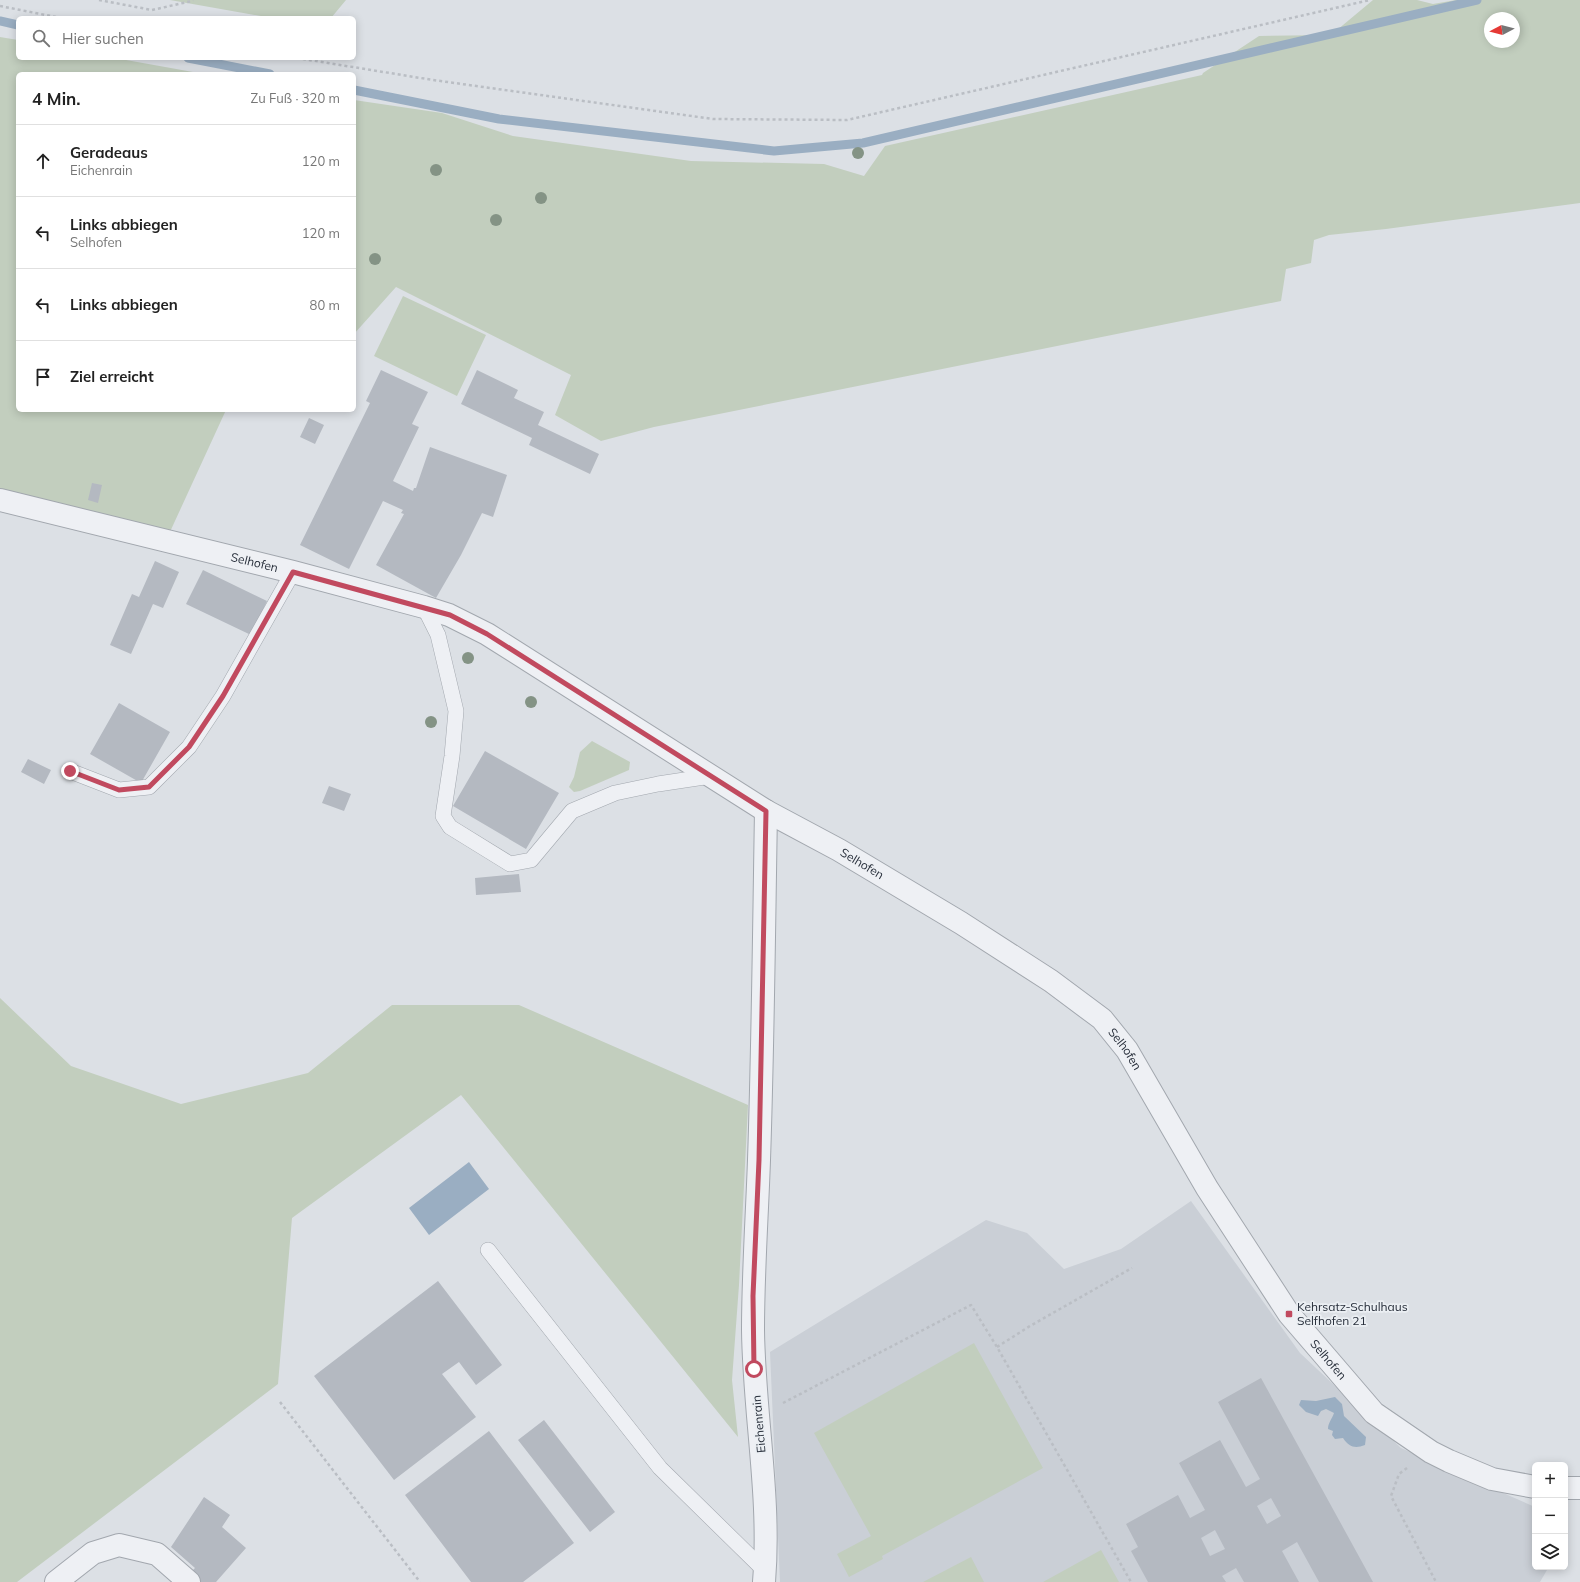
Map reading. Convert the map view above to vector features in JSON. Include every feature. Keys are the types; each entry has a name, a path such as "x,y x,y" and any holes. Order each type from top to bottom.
{"street":[{"name":"Selhofen","path":"0,500 293,572 450,615 487,634 766,811 839,850 960,923 1051,981 1102,1019 1127,1050 1207,1188 1289,1314 1374,1413 1431,1452 1492,1479 1532,1486"},
{"name":"Eichenrain","path":"764,1577 766,1554 764,1490 754,1369 753,1296 759,1160 766,811"},
{"path":"1568,1488 1580,1488"},
{"path":"56,1582 93,1553 118,1545 157,1554 189,1582"}],"lane":[{"path":"70,771 119,790 149,787 189,747 223,696 293,572"},
{"path":"424,607 438,635 456,711 444,816 450,827 510,864 531,860 572,811 615,794 658,784 711,776"},
{"path":"488,1250 660,1468 764,1577"}],"path":[{"path":"99,0 152,10 193,1"},
{"path":"308,60 433,80 713,119 847,120 1370,0"},
{"path":"0,6 51,16"},
{"path":"997,1347 1030,1326 1132,1268"},
{"path":"758,1416 971,1305 997,1347 1131,1582"},
{"path":"280,1402 420,1582"},
{"path":"1431,1452 1399,1474 1391,1496 1436,1582"}],"shaded area":[{"path":"1191,1201 1300,1353 1401,1448 1532,1506 1532,1570 1547,1570 1540,1582 780,1582 770,1352 986,1220 1027,1233 1064,1269 1121,1249"}],"green space":[{"path":"170,0 346,0 333,16 261,16"},
{"path":"1373,0 1417,0 1433,4 1456,0 1580,0 1580,203 1386,229 1329,235 1314,240 1311,263 1286,269 1281,301 654,427 601,441 555,415 571,375 396,287 356,332 356,100 442,113 513,136 691,161 824,164 864,176 885,146 1202,75 1259,36 1331,35"},
{"path":"0,37 16,40 16,60 126,60 193,72 16,72 16,412 225,412 169,534 0,492"},
{"path":"403,296 486,335 457,396 374,356"},
{"path":"592,741 630,762 629,770 580,791 574,792 569,787 574,777 580,752"},
{"path":"0,998 71,1066 181,1104 308,1073 392,1005 519,1005 748,1105 739,1285 732,1380 738,1437 461,1095 292,1218 278,1384 17,1582 0,1582"},
{"path":"974,1343 1043,1468 882,1556 883,1559 849,1577 837,1554 871,1536 814,1433"},
{"path":"1101,1550 1119,1582 1043,1582"},
{"path":"971,1557 984,1582 923,1582"}],"water":[{"path":"469,1162 489,1189 429,1235 409,1208"},
{"path":"1335,1397 1342,1404 1344,1416 1366,1437 1365,1445 1355,1447 1350,1445 1343,1438 1335,1439 1332,1435 1333,1431 1328,1429 1334,1413 1326,1409 1321,1411 1318,1416 1306,1412 1299,1405 1301,1400 1316,1401"}],"building":[{"path":"381,370 428,392 412,424 419,427 393,481 413,491 414,488 416,488 430,447 507,475 493,517 482,513 461,555 436,598 376,565 404,514 401,513 403,510 383,501 349,569 300,545 370,403 366,401"},
{"path":"477,370 518,390 514,398 544,412 538,425 599,454 590,474 529,445 532,438 461,404"},
{"path":"309,418 324,425 315,444 300,437"},
{"path":"92,483 102,485 98,503 88,500"},
{"path":"155,561 179,572 163,608 153,604 131,654 110,645 132,594 139,597"},
{"path":"203,570 267,601 251,635 186,604"},
{"path":"119,703 170,732 141,783 90,754"},
{"path":"485,751 559,793 526,849 453,806"},
{"path":"28,759 51,770 44,784 21,772"},
{"path":"329,786 351,794 344,811 322,803"},
{"path":"519,874 521,892 476,895 475,878"},
{"path":"438,1281 502,1365 476,1385 459,1362 442,1374 476,1417 394,1480 314,1376"},
{"path":"1261,1378 1373,1582 1319,1582 1297,1542 1282,1551 1299,1582 1244,1582 1236,1568 1222,1576 1226,1582 1148,1582 1131,1551 1138,1547 1126,1524 1178,1495 1190,1518 1205,1510 1179,1463 1220,1440 1246,1487 1260,1479 1218,1402","holes":["1271,1498 1281,1516 1267,1524 1257,1506","1215,1530 1225,1549 1210,1556 1201,1538"]},
{"path":"544,1420 615,1512 590,1532 518,1440"},
{"path":"489,1431 574,1543 523,1582 471,1582 405,1495"},
{"path":"204,1497 230,1515 222,1527 246,1548 216,1582 199,1582 189,1574 195,1568 171,1547"}],"waterway":[{"path":"356,90 499,119 774,151 863,143 1477,0"},
{"path":"0,21 16,25"},
{"path":"198,60 260,72"}],"place":[{"name":"Kehrsatz-Schulhaus Selfhofen 21","path":"1289,1314"}],"route":[{"path":"70,771 119,790 149,787 189,747 223,696 293,572 450,615 487,634 766,811 759,1160 753,1296 754,1369"}]}
